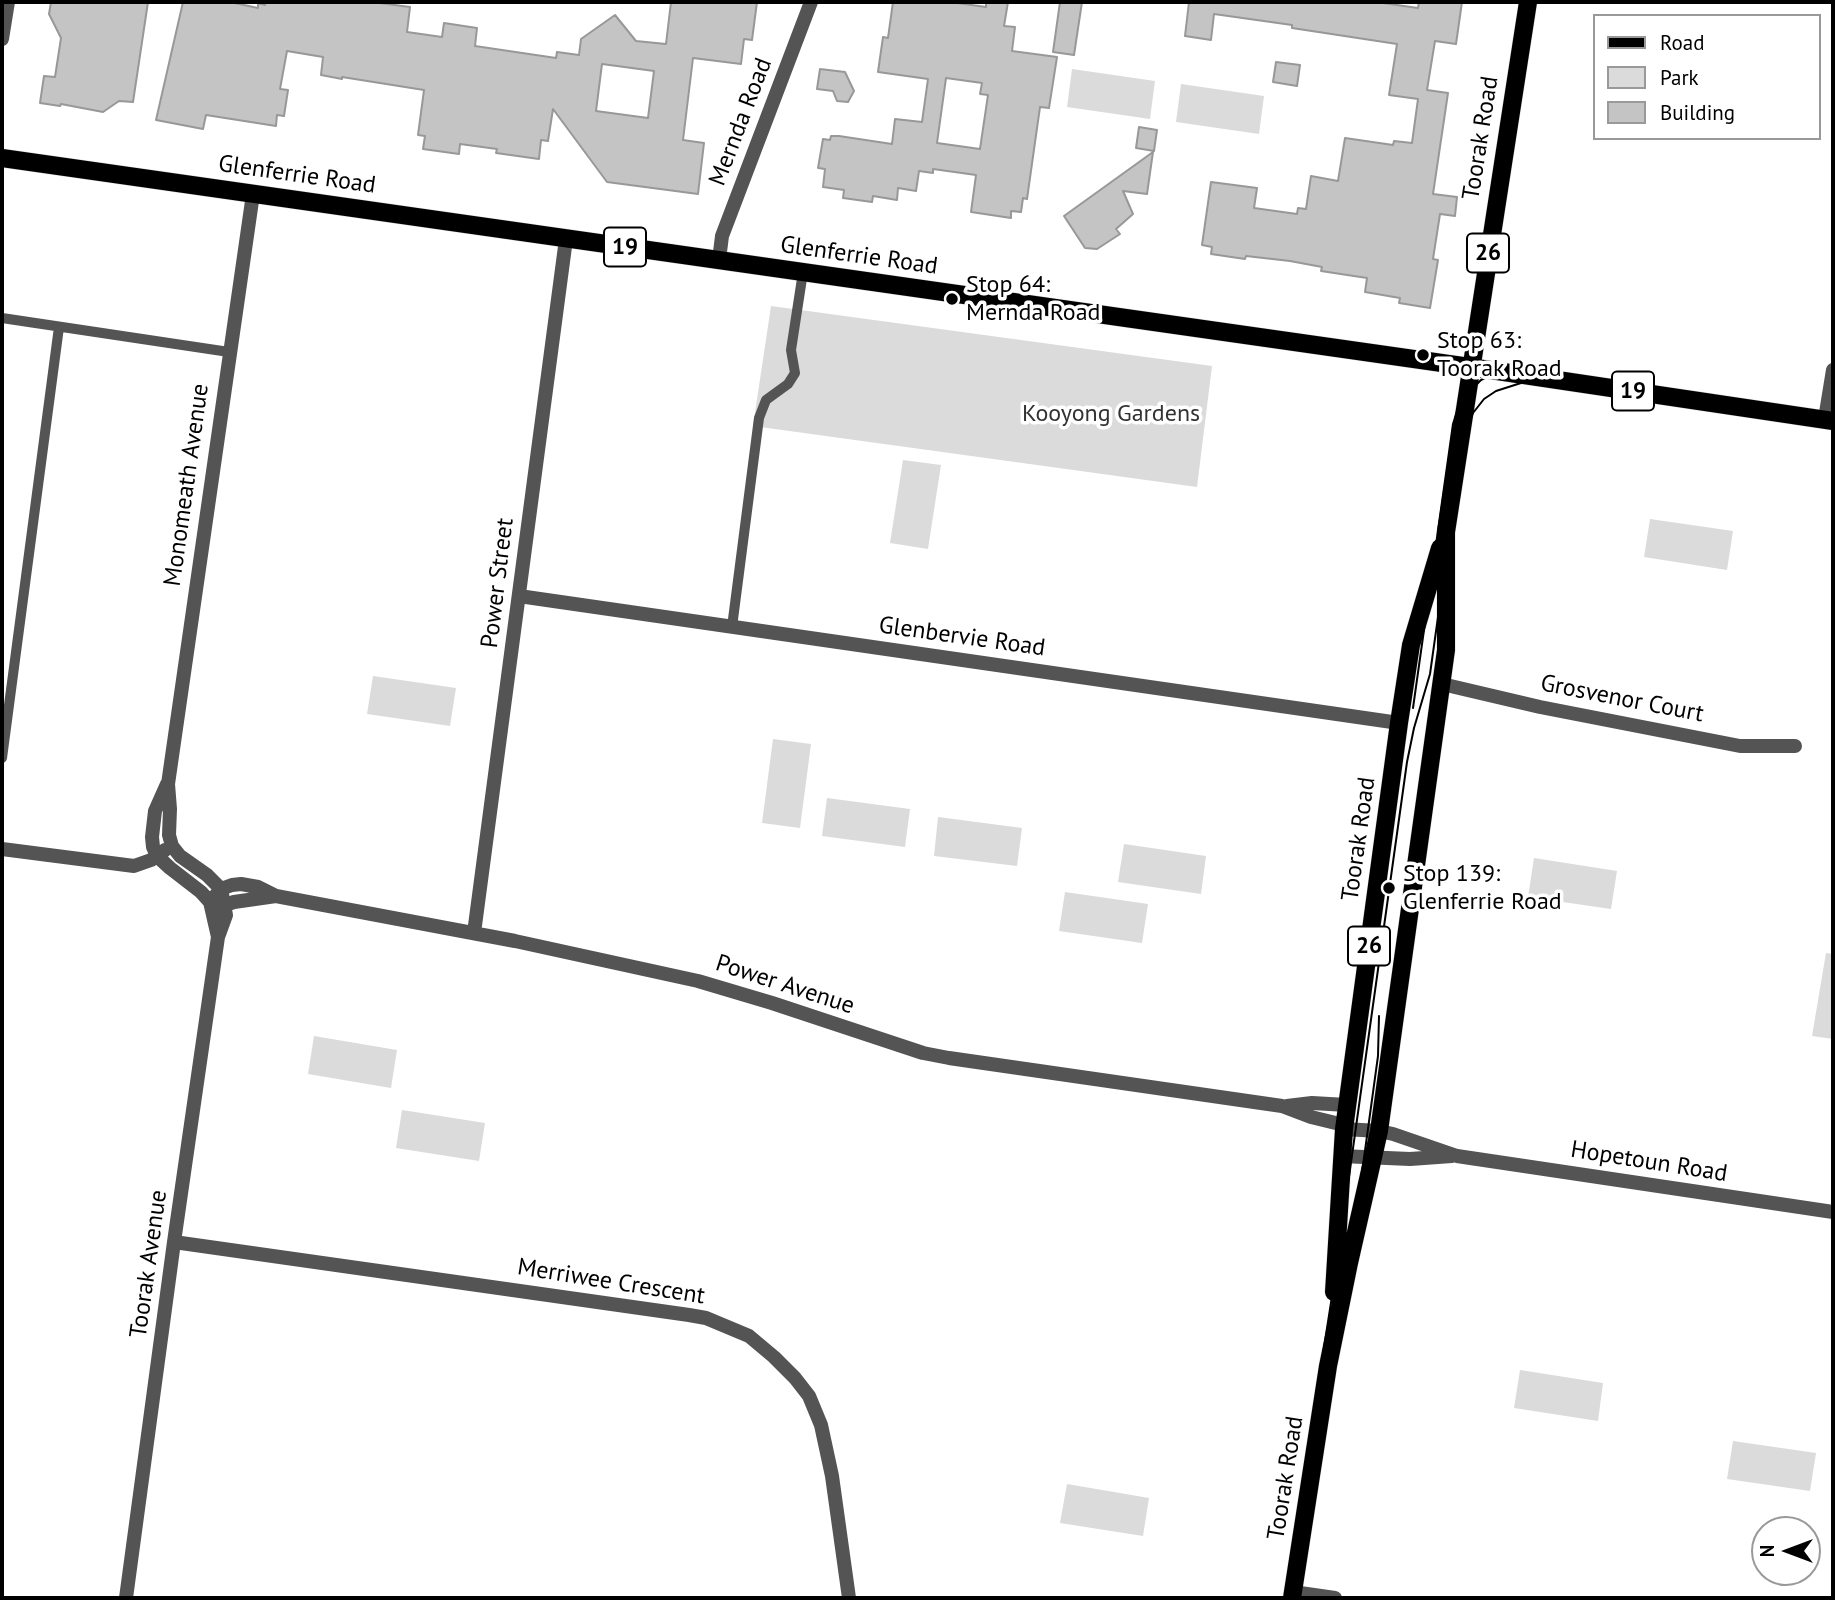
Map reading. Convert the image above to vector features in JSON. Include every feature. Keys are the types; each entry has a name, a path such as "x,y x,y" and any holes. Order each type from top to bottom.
{"main road":[{"name":"Toorak Road","path":"1293,1595 1328,1366 1379,1131 1446,650 1446,532 1528,2"},
{"name":"Glenferrie Road","path":"2,158 1829,420"},
{"name":"Toorak Road","path":"1328,1366 1344,1127 1399,723 1411,645 1446,532"}],"street":[{"path":"2,38 8,2"},
{"name":"Mernda Road","path":"719,260 722,236 811,2"},
{"name":"Monomeath Avenue","path":"172,846 169,835 168,784 253,194"},
{"name":"Power Street","path":"474,933 566,239"},
{"path":"1829,420 1833,370"},
{"name":"Glenbervie Road","path":"519,596 1399,723"},
{"name":"Grosvenor Court","path":"1442,684 1540,707 1740,746 1795,746"},
{"name":"Monomeath Avenue","path":"158,856 152,837 155,811 168,784"},
{"path":"2,849 134,866 143,864 172,846 180,856 207,875 221,889 218,903 158,856"},
{"name":"Power Avenue","path":"221,889 232,884 258,887 276,896 618,962 698,981 772,1003 923,1053 1282,1106 1344,1127"},
{"name":"Power Avenue","path":"218,903 276,896"},
{"name":"Toorak Avenue","path":"126,1598 218,937 226,915 218,903"},
{"name":"Power Avenue","path":"1282,1106 1312,1103 1347,1105"},
{"name":"Hopetoun Road","path":"1344,1127 1379,1131 1414,1140 1457,1156 1833,1212"},
{"name":"Hopetoun Road","path":"1341,1156 1410,1159 1457,1156"},
{"name":"Merriwee Crescent","path":"174,1242 689,1315 706,1318 749,1336 795,1378 809,1396 821,1425 832,1476 849,1598"},
{"path":"1293,1595 1335,1598"}],"lane":[{"path":"732,627 759,418 766,400 788,384 795,373 791,350 803,272"},
{"path":"2,318 229,352"},
{"path":"2,758 59,327"}],"green space":[{"path":"1072,69 1155,81 1150,119 1067,107"},
{"path":"1181,84 1264,96 1259,134 1176,122"},
{"name":"Kooyong Gardens","path":"771,306 1212,366 1197,487 753,426"},
{"path":"903,460 941,465 928,549 890,543"},
{"path":"1650,519 1733,531 1727,570 1644,557"},
{"path":"373,676 456,688 450,726 367,714"},
{"path":"773,739 811,744 800,828 762,823"},
{"path":"827,798 910,809 905,847 822,836"},
{"path":"938,817 1022,828 1017,866 934,856"},
{"path":"1124,844 1206,856 1201,894 1118,882"},
{"path":"1534,858 1617,871 1611,909 1528,897"},
{"path":"1065,892 1148,904 1142,943 1059,931"},
{"path":"1826,953 1833,954 1833,1039 1812,1036"},
{"path":"314,1036 397,1050 391,1088 308,1074"},
{"path":"402,1110 485,1123 479,1161 396,1148"},
{"path":"1520,1370 1603,1383 1598,1421 1514,1408"},
{"path":"1733,1441 1816,1453 1810,1491 1727,1479"},
{"path":"1067,1484 1149,1498 1143,1536 1060,1523"}],"building":[{"path":"51,2 148,2 133,102 119,101 103,112 40,103 44,76 55,77 61,38 49,14"},
{"path":"183,2 230,2 258,8 258,3 265,5 266,2 372,2 410,7 407,32 442,37 444,23 477,28 475,46 556,58 557,52 579,55 581,39 615,15 636,41 666,44 671,2 757,2 752,40 744,39 741,64 693,58 683,140 704,143 698,194 607,182 553,109 548,141 541,140 539,159 496,153 497,149 460,144 459,154 423,149 425,136 418,135 424,90 321,75 323,57 287,51 280,89 288,90 284,116 277,115 276,126 206,115 203,129 156,120","holes":["602,64 654,71 648,118 596,111"]},
{"path":"893,2 950,2 986,7 986,2 1008,2 1004,26 1015,27 1012,51 1057,57 1049,108 1040,107 1027,199 1023,198 1021,212 1011,211 1011,218 971,212 976,175 933,169 933,173 919,171 916,191 898,188 897,200 873,196 872,202 843,198 844,190 823,187 825,169 818,168 823,139 830,140 831,136 839,136 892,144 895,119 922,122 928,79 878,72 883,37 888,38","holes":["946,78 982,83 980,94 988,95 980,149 937,143"]},
{"path":"1060,2 1082,2 1074,55 1053,52"},
{"path":"1189,2 1376,2 1418,8 1419,2 1462,2 1456,44 1435,41 1427,90 1448,93 1433,194 1457,197 1455,216 1440,214 1433,259 1438,260 1430,308 1399,303 1400,298 1365,292 1367,278 1321,271 1322,267 1290,261 1211,254 1212,247 1202,245 1211,182 1257,188 1254,208 1297,214 1298,208 1306,209 1311,176 1338,181 1345,138 1393,145 1394,141 1412,143 1418,99 1389,95 1397,44 1214,14 1211,40 1185,36"},
{"path":"1276,62 1300,65 1297,86 1273,82"},
{"path":"820,69 845,72 854,91 848,102 837,101 833,91 817,89"},
{"path":"1139,127 1157,130 1154,151 1136,148"},
{"path":"1153,152 1147,194 1123,191 1133,214 1116,229 1120,234 1097,249 1085,248 1064,216"}],"tram line":[{"path":"2,153 1833,414"},
{"path":"2,164 1833,427"},
{"path":"1413,708 1453,424 1466,395 1481,380 1493,374"},
{"path":"1285,1598 1335,1277 1407,762 1430,674 1463,439 1473,413 1484,399 1496,391 1521,383"},
{"path":"1298,1598 1364,1158 1378,1056 1379,1016"}],"place":[{"name":"Stop 64: Mernda Road","path":"952,299"},
{"name":"Stop 63: Toorak Road","path":"1423,355"},
{"name":"Stop 139: Glenferrie Road","path":"1389,888"}]}
